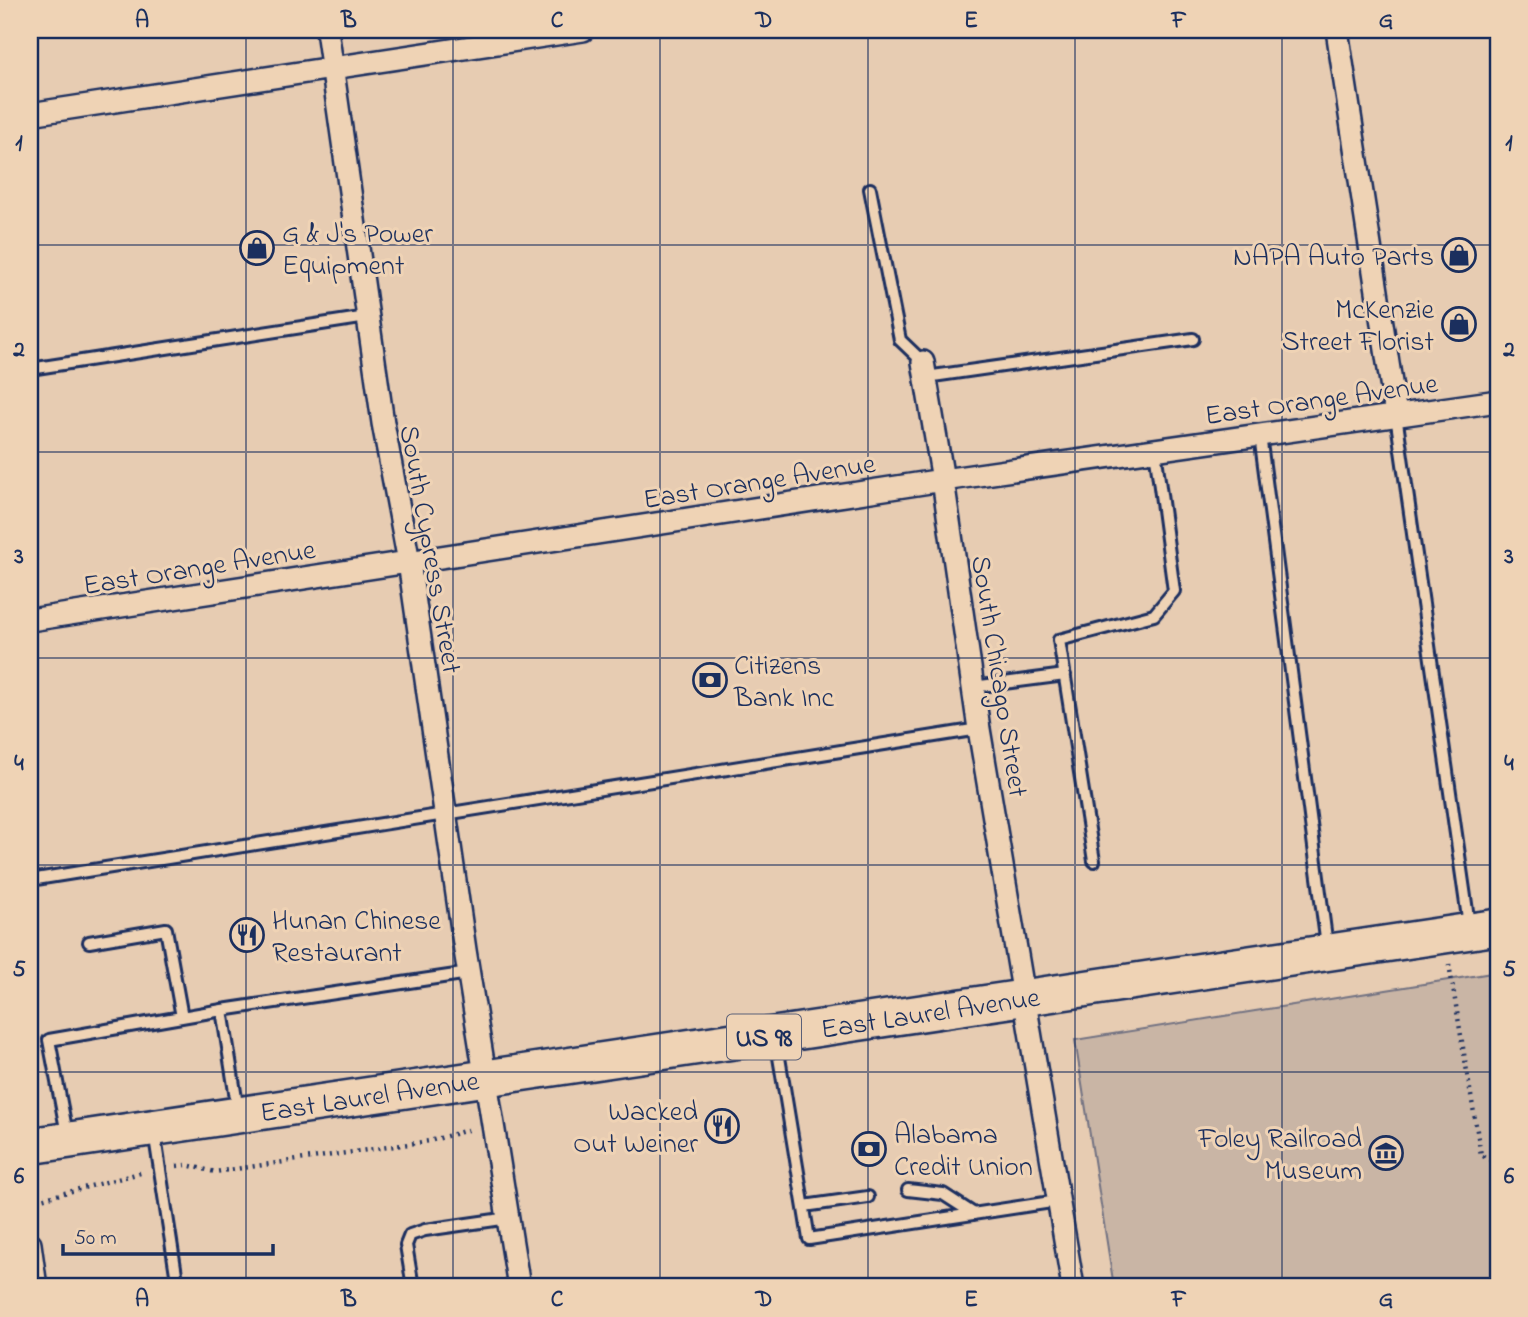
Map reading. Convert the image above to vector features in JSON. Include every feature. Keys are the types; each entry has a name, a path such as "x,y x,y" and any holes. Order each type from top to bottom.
{"main road":[{"name":"East Laurel Avenue","path":"30,1146 1471,931"}],"street":[{"name":"South Cypress Street","path":"327,30 383,424 409,562 469,973 519,1287"},
{"path":"30,114 583,30"},
{"path":"1337,30 1396,415"},
{"name":"South Chicago Street","path":"925,369 979,729 1073,1287"},
{"name":"East Orange Avenue","path":"30,620 943,480 1498,401"},
{"path":"30,1244 36,1287"}],"lane":[{"path":"870,189 900,340 925,369 1193,339"},
{"path":"30,369 368,317"},
{"path":"1396,415 1471,931"},
{"path":"1260,435 1328,953"},
{"path":"1094,861 1059,640 1154,615 1174,591 1155,450"},
{"path":"973,687 1065,675"},
{"path":"30,880 979,729"},
{"path":"89,942 166,929 182,1017"},
{"path":"68,1140 49,1040 222,1010 469,973"},
{"path":"222,1010 239,1114"},
{"path":"775,1036 809,1239 1058,1201"},
{"path":"153,1127 178,1287"},
{"path":"908,1191 943,1194 974,1214"},
{"path":"804,1206 868,1197"},
{"path":"413,1287 407,1245 410,1236 425,1230 509,1218"}],"path":[{"path":"1471,931 1481,1155 1498,1164"},
{"path":"30,1202 159,1168 187,1165 215,1172 430,1141 493,1123"}],"shaded area":[{"path":"1498,972 1498,1287 1114,1287 1075,1040"}],"place":[{"name":"G & J's Power Equipment","path":"257,248"},
{"name":"NAPA Auto Parts","path":"1459,255"},
{"name":"McKenzie Street Florist","path":"1459,324"},
{"name":"Citizens Bank Inc","path":"710,680"},
{"name":"Hunan Chinese Restaurant","path":"247,935"},
{"name":"Wacked Out Weiner","path":"722,1126"},
{"name":"Alabama Credit Union","path":"869,1149"},
{"name":"Foley Railroad Museum","path":"1386,1153"}]}
